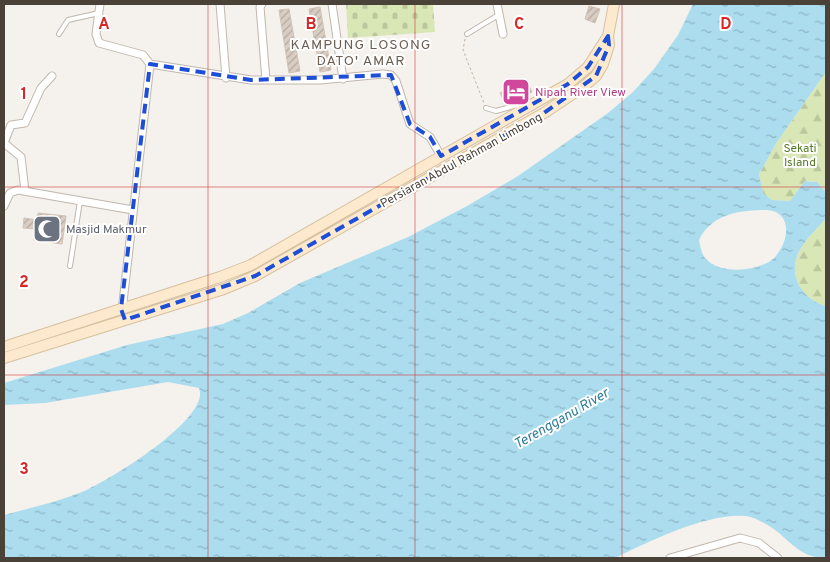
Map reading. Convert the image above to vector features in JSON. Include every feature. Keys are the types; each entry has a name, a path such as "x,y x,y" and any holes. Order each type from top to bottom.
{"street":[{"path":"100,4 96,34 99,43 143,54 150,64 121,309 125,320"},
{"path":"220,4 226,78"},
{"path":"262,4 260,7 266,80"},
{"path":"332,4 343,79"},
{"path":"497,4 503,34"},
{"path":"608,36 614,4"},
{"name":"Persiaran Abdul Rahman Limbong","path":"4,347 220,277 251,265 440,156 525,110 588,67 608,36"},
{"name":"Persiaran Abdul Rahman Limbong","path":"4,358 224,289 255,276 544,113 596,76 603,64 609,45 608,36"},
{"path":"150,64 226,78 266,80 343,79 383,74 391,75 396,81 410,124 430,138 440,156"},
{"path":"24,191 21,157 4,143 11,125 25,123 41,88 52,76"},
{"path":"4,206 10,193 18,190 133,210"},
{"path":"670,558 740,538 759,543 778,558"}],"lane":[{"path":"59,34 68,20 99,13"},
{"path":"467,34 500,14"},
{"path":"486,108 496,111 521,104 525,110"},
{"path":"70,266 80,201"}],"path":[{"path":"467,34 463,50 486,108"}],"highlighted area":[{"path":"608,36 609,45 596,76 544,113 255,276 125,320 121,309 150,64 251,80 391,75 410,124 430,137 441,156 568,84 588,67"}],"green space":[{"path":"346,4 433,4 435,32 348,38"},
{"name":"Sekati Island","path":"826,72 826,192 817,183 805,181 790,201 772,200 763,194 759,174 777,142"},
{"path":"826,218 826,306 808,297 802,290 795,273 795,264 805,241"}],"water":[{"name":"Terengganu River","path":"693,4 826,4 826,72 777,142 759,174 763,193 772,200 790,201 805,181 817,182 826,192 826,218 805,241 798,254 795,273 802,290 808,297 826,306 826,558 802,552 771,527 756,519 746,516 731,516 715,518 679,529 615,558 4,558 4,515 82,492 133,463 155,448 190,416 199,401 199,388 168,382 45,403 4,405 4,383 127,345 223,324 248,313 300,283 408,237 467,206 518,176 608,113 633,92 654,69 678,35","holes":["763,210 776,212 782,216 785,222 786,235 784,242 773,259 758,267 738,270 719,267 705,258 699,240 710,225 734,213"]}],"building":[{"path":"589,6 600,9 595,23 585,19"},
{"path":"320,7 331,70 320,72 309,9"},
{"path":"289,9 300,71 289,73 279,10"},
{"name":"Nipah River View","path":"526,80 532,92 506,104 500,93"},
{"name":"Masjid Makmur","path":"38,213 66,216 62,244 34,240 36,229 23,228 24,218 37,220"}],"place":[{"name":"Nipah River View","path":"516,92"},
{"name":"Masjid Makmur","path":"47,229"}],"district":[{"name":"KAMPUNG LOSONG DATO' AMAR","path":"361,52"}]}
